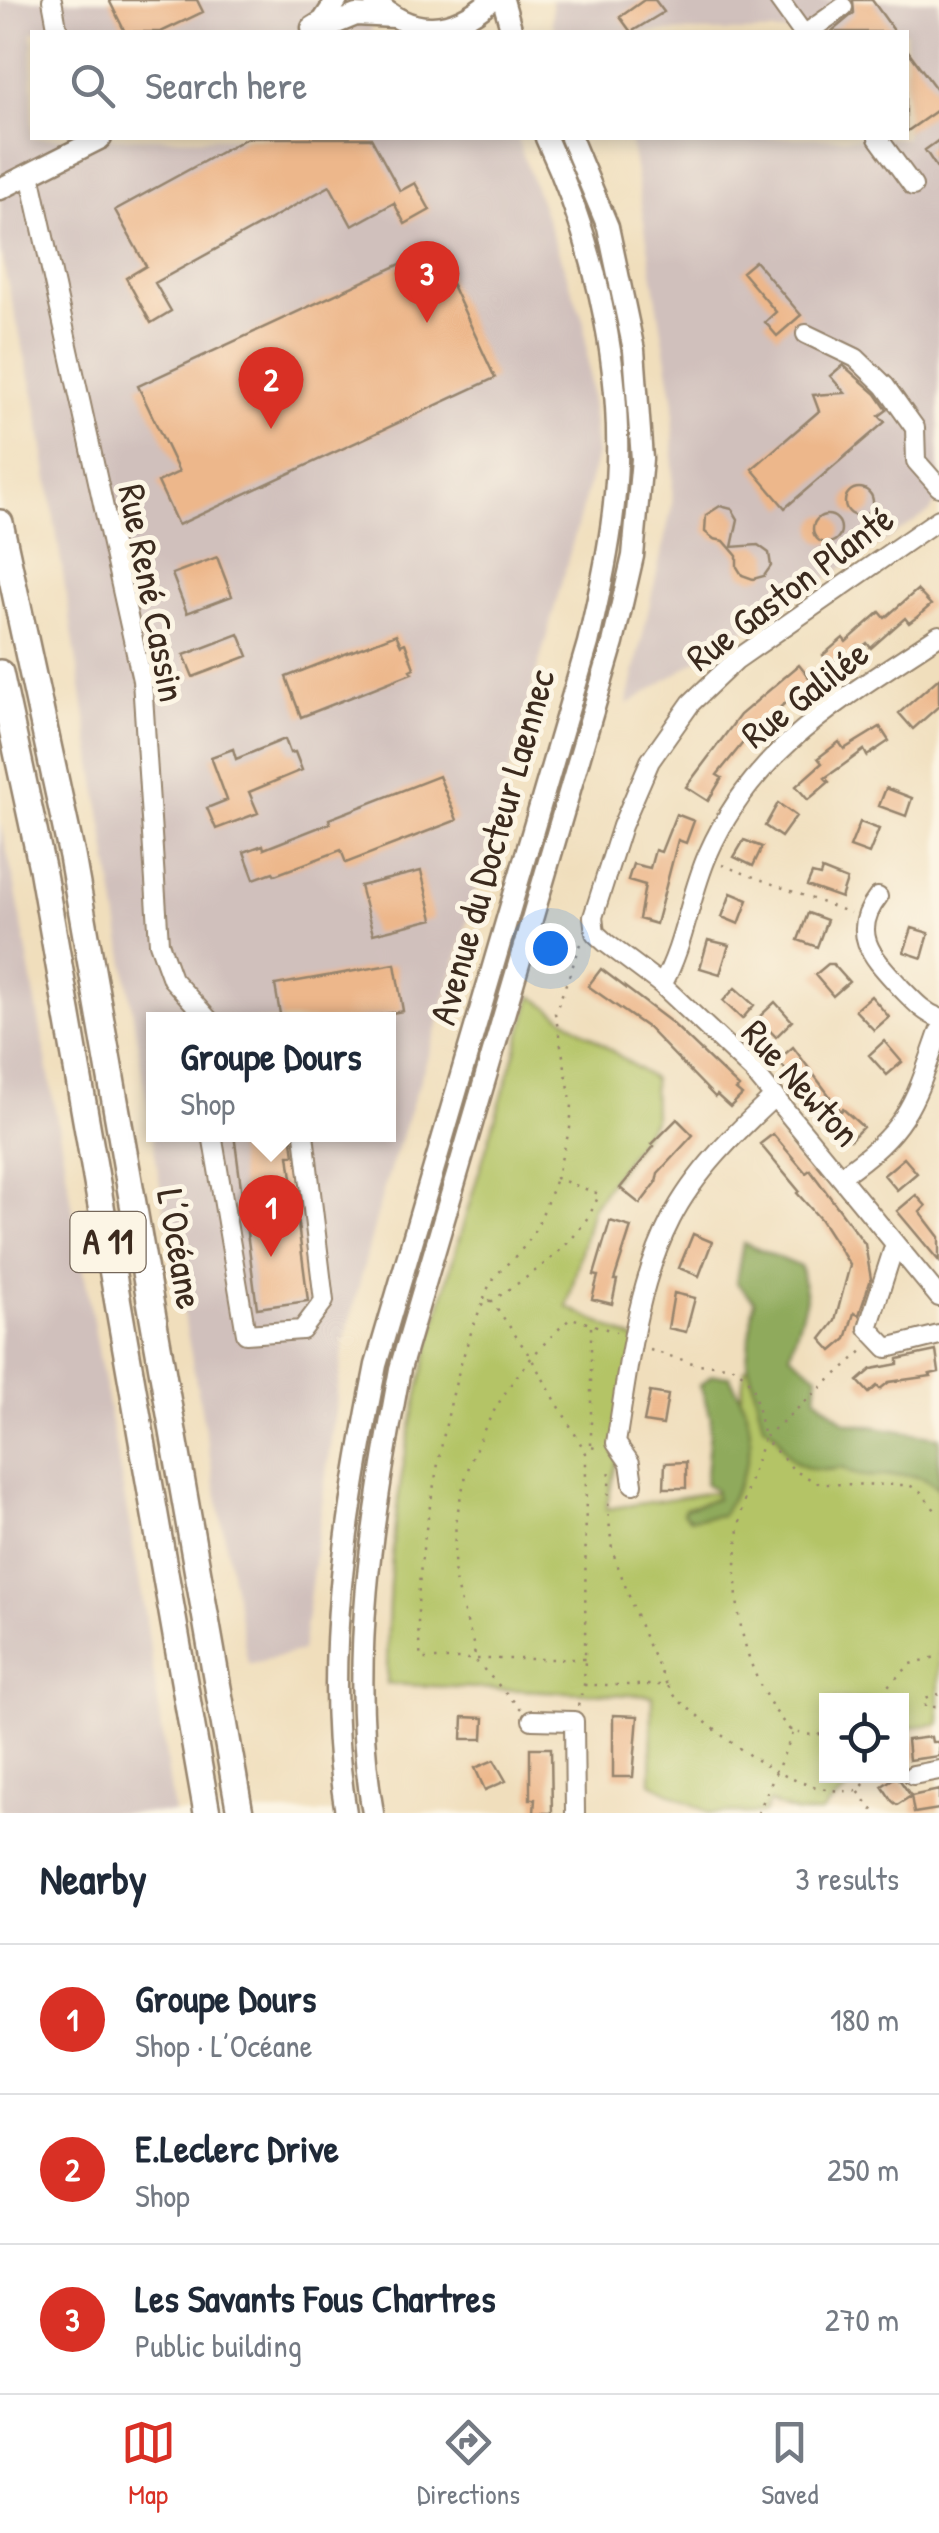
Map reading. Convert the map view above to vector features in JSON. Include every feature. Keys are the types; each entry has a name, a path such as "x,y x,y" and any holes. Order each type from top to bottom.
{"highway":[{"name":"L’Océane","path":"0,523 72,856 240,1813"},
{"name":"L’Océane","path":"0,673 42,868 207,1813"}],"main road":[{"path":"309,30 323,21 337,0"},
{"path":"374,0 394,17"},
{"path":"320,30 356,15 394,17 430,28 454,29 491,0"},
{"path":"504,0 511,30"},
{"path":"0,189 97,140"},
{"name":"Avenue du Docteur Laennec","path":"346,1813 340,1778 336,1650 352,1488 376,1365 588,643 608,556 617,462 612,359 585,238 547,140"},
{"name":"Avenue du Docteur Laennec","path":"373,1813 365,1769 361,1647 378,1488 400,1369 613,644 633,556 642,459 634,350 608,227 572,140"}],"street":[{"path":"52,0 58,30"},
{"path":"779,0 803,30"},
{"path":"808,30 844,7"},
{"path":"879,140 913,186"},
{"name":"Rue René Cassin","path":"30,174 142,680 160,943 172,979 203,1012"},
{"path":"806,334 856,358 885,386 914,428 916,461 939,486"},
{"name":"Rue Gaston Planté","path":"595,933 592,917 622,826 650,761 691,703 736,660 939,519"},
{"name":"Rue Galilée","path":"662,986 673,965 706,859 728,810 772,756 828,709 939,635"},
{"path":"878,898 865,920 866,943 914,1002 939,1018"},
{"name":"Rue Newton","path":"595,933 662,986 775,1096 939,1297"},
{"path":"840,1176 877,1149 904,1118 916,1100 939,1032"},
{"path":"633,1484 630,1463 616,1443 646,1284 671,1218 727,1145 775,1096"},
{"path":"213,1142 246,1334 302,1330 324,1301 305,1142"},
{"path":"896,1244 868,1328 887,1348 939,1335"},
{"path":"532,1720 574,1720 575,1813"},
{"path":"913,1775 939,1770"}],"path":[{"path":"706,859 865,920"},
{"path":"585,1660 421,1659 416,1622 428,1514 468,1334 495,1274 512,1261 533,1233 556,1178 570,1128 572,1104 555,1013 585,937 595,933"},
{"path":"484,1300 492,1301 554,1257 594,1209 599,1194 556,1178"},
{"path":"492,1301 531,1358 586,1453 589,1471 584,1685 574,1720"},
{"path":"586,1453 590,1447 591,1323"},
{"path":"819,1735 790,1730 762,1691 749,1659 738,1606 738,1534 764,1438 878,1338"},
{"path":"474,1659 476,1649 460,1607 456,1579 455,1550 465,1482 492,1412 509,1383 531,1358"},
{"path":"752,1386 764,1438 795,1471 820,1484 909,1485 920,1490 939,1515"},
{"path":"590,1447 605,1451"},
{"path":"610,1462 608,1508 612,1550 667,1685 690,1709 775,1772 832,1792 858,1790 864,1783"},
{"path":"880,1693 911,1664 939,1656"},
{"path":"474,1659 532,1720"},
{"path":"584,1685 667,1685"},
{"path":"939,1694 925,1698 925,1708 939,1707"},
{"path":"758,1813 795,1730 790,1730"},
{"path":"858,1790 875,1813"}],"shaded area":[{"path":"0,0 355,0 372,30 30,30 30,140 518,140 584,322 597,455 440,1020 384,1188 344,1344 302,1651 248,1664 153,1142 396,1142 396,1012 146,1012 146,1096 35,398 0,252"},
{"path":"552,0 939,0 939,497 930,512 627,705 672,506 674,404 630,140 909,140 909,30 556,30 552,24"},
{"path":"0,822 15,885 144,1606 174,1813 0,1813"}],"green space":[{"path":"532,996 653,1079 654,1119 592,1208 567,1307 642,1343 606,1509 725,1490 745,1368 785,1363 842,1427 939,1439 939,1724 909,1729 909,1693 819,1693 819,1783 854,1783 821,1813 796,1813 769,1802 764,1813 710,1813 651,1783 652,1696 387,1684 389,1599 400,1485 446,1283"},
{"path":"743,1243 801,1267 806,1299 790,1354 818,1375 816,1397 845,1422 939,1437 939,1489 915,1476 865,1476 842,1468 806,1468 794,1461 777,1435 763,1425 747,1359 754,1301 736,1282"},
{"path":"712,1375 729,1376 740,1395 747,1413 750,1446 741,1479 722,1515 690,1519 683,1513 685,1508 716,1499 715,1489 705,1484 711,1418 700,1385"}],"building":[{"path":"109,0 197,0 203,12 165,30 124,30"},
{"path":"644,0 655,0 664,12 634,30 630,30 620,17"},
{"path":"853,0 872,0 894,30 833,30 854,13"},
{"path":"909,52 939,93 939,109 909,130"},
{"path":"243,140 372,140 400,191 415,183 430,210 405,224 394,203 352,226 330,186 155,283 171,311 151,323 126,278 146,266 115,210"},
{"path":"939,140 939,171 925,150"},
{"path":"435,248 495,378 178,525 158,482 179,472 138,386"},
{"path":"755,261 801,315 777,336 765,322 776,312 742,272"},
{"path":"843,365 876,394 887,410 879,416 885,422 785,508 752,469 819,411 813,395 845,393 830,376"},
{"path":"859,488 869,492 873,502 869,512 859,516 849,512 845,502 849,492"},
{"path":"720,506 732,509 738,519 732,547 758,545 769,553 771,566 764,576 753,579 742,575 737,556 724,541 705,532 706,515"},
{"path":"827,515 837,519 841,529 837,539 827,543 817,539 813,529 817,519"},
{"path":"217,557 232,596 187,613 172,574"},
{"path":"917,590 931,605 909,623 905,618 871,648 867,643 850,657 846,652 831,664 823,655 843,638 846,642 880,612 885,618"},
{"path":"239,634 248,656 193,677 184,655"},
{"path":"396,634 401,645 405,643 414,668 412,673 301,717 286,677"},
{"path":"799,665 811,680 750,734 717,775 722,778 708,801 686,787 740,715"},
{"path":"939,678 939,706 913,729 899,713"},
{"path":"880,727 889,741 867,756 864,750 825,778 829,782 808,800 796,786 822,763 818,758 839,742 844,749"},
{"path":"285,739 302,770 249,792 258,813 216,829 207,808 227,800 211,757 233,749 236,759"},
{"path":"439,776 457,820 346,863 341,850 254,879 244,852 263,845 264,849"},
{"path":"886,788 912,798 906,816 879,806"},
{"path":"778,803 796,816 781,837 765,826"},
{"path":"676,814 694,821 686,843 678,840 656,924 639,919 645,885 628,880 633,864 650,868 655,850 661,852"},
{"path":"860,822 879,829 869,854 850,847"},
{"path":"744,840 762,847 753,866 734,857"},
{"path":"822,870 847,880 841,898 807,886 812,874 820,876"},
{"path":"421,871 433,919 373,934 360,886"},
{"path":"731,893 748,900 739,924 722,917"},
{"path":"808,913 827,920 817,947 798,940"},
{"path":"912,928 929,933 922,958 904,952"},
{"path":"708,940 729,945 720,974 700,968"},
{"path":"395,964 403,1011 280,1012 275,985"},
{"path":"833,964 849,982 833,996 815,975"},
{"path":"601,969 671,1022 739,1087 736,1090 742,1095 730,1107 715,1097 648,1028 588,986"},
{"path":"735,988 754,1005 742,1019 723,1001"},
{"path":"871,996 889,1017 874,1030 855,1010"},
{"path":"775,1002 792,1021 776,1037 758,1018"},
{"path":"884,1041 902,1062 887,1075 869,1055"},
{"path":"793,1047 841,1111 863,1127 850,1140 818,1113 778,1060"},
{"path":"677,1119 693,1135 658,1173 656,1183 640,1204 620,1188 652,1144"},
{"path":"773,1134 806,1173 810,1170 865,1244 871,1279 846,1339 832,1351 821,1339 835,1321 850,1265 821,1220 760,1144"},
{"path":"235,1142 292,1142 294,1155 289,1155 308,1301 257,1308"},
{"path":"904,1158 917,1173 897,1190 884,1175"},
{"path":"916,1195 926,1206 920,1212 939,1237 939,1261 897,1211"},
{"path":"610,1221 631,1227 614,1280 612,1304 592,1299 598,1276 594,1275"},
{"path":"693,1234 712,1242 699,1276 679,1268"},
{"path":"674,1293 695,1298 686,1332 668,1328"},
{"path":"936,1351 939,1372 931,1376 889,1382 869,1393 858,1381 872,1369 898,1364 898,1359"},
{"path":"650,1392 668,1395 663,1425 644,1422"},
{"path":"686,1462 686,1488 664,1488 665,1463"},
{"path":"613,1715 638,1716 633,1777 613,1777"},
{"path":"463,1717 484,1718 483,1739 462,1739"},
{"path":"931,1737 932,1742 939,1742 939,1756 909,1760 909,1740"},
{"path":"530,1748 551,1748 552,1813 534,1813 535,1799 530,1799"},
{"path":"494,1760 506,1781 485,1790 475,1768"},
{"path":"902,1783 911,1796 897,1805 882,1786"},
{"path":"939,1790 939,1809 914,1813 911,1796"}],"place":[{"name":"Les Savants Fous Chartres","path":"427,323"},
{"name":"E.Leclerc Drive","path":"271,429"},
{"name":"Groupe Dours","path":"271,1257"}]}
